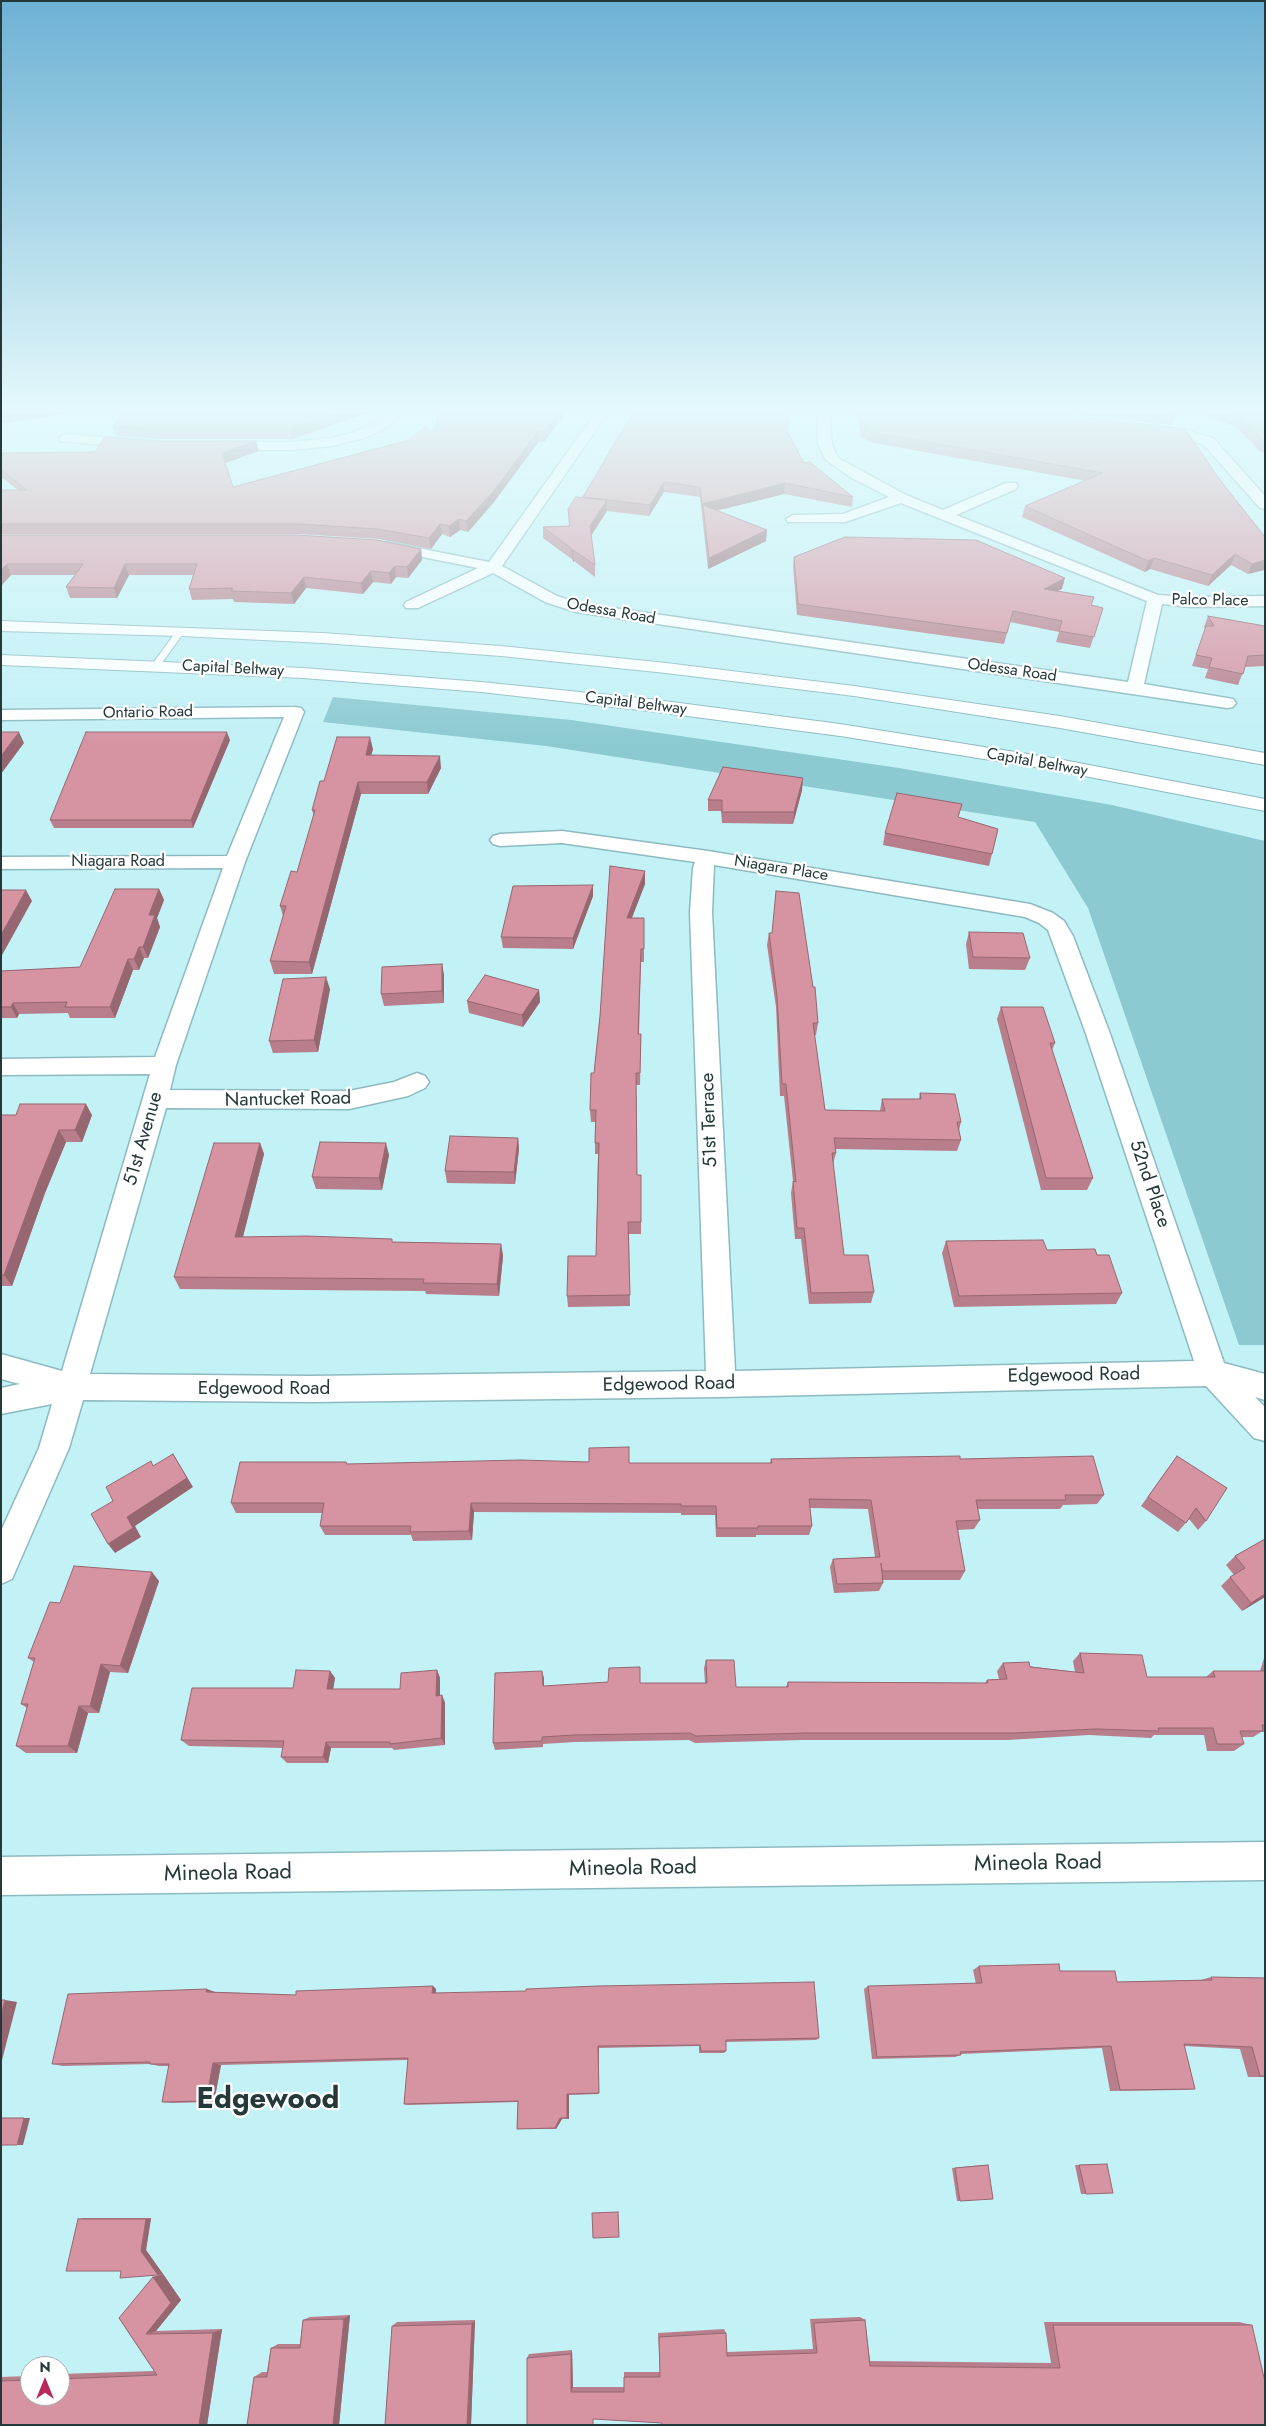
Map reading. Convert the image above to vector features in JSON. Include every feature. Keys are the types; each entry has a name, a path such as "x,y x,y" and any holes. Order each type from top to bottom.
{"highway":[{"name":"Capital Beltway","path":"1,626 181,630 501,651 666,668 854,691 982,710 1265,759"},
{"name":"Capital Beltway","path":"1,660 156,665 302,673 481,687 649,705 849,731 1052,764 1265,805"}],"street":[{"path":"412,605 493,567 525,521"},
{"name":"Palco Place","path":"963,521 1155,599 1191,602 1265,601"},
{"name":"Odessa Road","path":"369,544 434,554 493,567 551,599 576,608 1135,688 1227,703"},
{"path":"1135,688 1155,599"},
{"name":"Ontario Road","path":"1,715 295,712"},
{"name":"51st Avenue","path":"1,1568 54,1448 156,1099 164,1065 235,862 295,712"},
{"name":"Niagara Place","path":"500,840 562,837 708,857 1030,911 1046,918 1056,926"},
{"name":"51st Terrace","path":"708,857 703,868 701,905 721,1384"},
{"name":"Niagara Road","path":"1,863 235,862"},
{"name":"52nd Place","path":"1056,926 1097,1031 1213,1373 1265,1428"},
{"path":"1,1067 164,1065"},
{"name":"Nantucket Road","path":"156,1099 349,1100 391,1092 417,1082"},
{"name":"Edgewood Road","path":"1,1366 71,1387"},
{"name":"Edgewood Road","path":"1,1401 71,1387 310,1390 721,1384 1213,1373 1265,1387"},
{"name":"Mineola Road","path":"1,1876 1265,1861"}],"lane":[{"path":"156,665 181,630"}],"shaded area":[{"path":"333,697 571,720 899,768 1112,805 1265,841 1265,1345 1239,1345 1088,908 1035,822 546,746 323,722"}],"building":[{"path":"1,521 456,521 449,526 440,524 429,538 377,529 297,524 1,524"},
{"path":"569,521 593,521 590,526 595,565 572,551 572,549 543,527 570,526"},
{"path":"705,521 745,521 767,530 709,558"},
{"path":"1059,521 1253,521 1265,537 1265,560 1252,564 1235,554 1212,575 1154,558 1148,561"},
{"path":"1,535 297,535 377,540 421,549 407,567 395,566 389,573 371,571 361,583 304,577 291,593 231,591 233,588 189,589 197,564 125,564 114,588 66,587 83,564 7,564 1,570"},
{"path":"845,537 976,540 1065,578 1044,589 1094,597 1091,605 1103,608 1094,637 1059,631 1062,621 1013,611 1007,633 798,604 794,557"},
{"path":"1208,616 1265,626 1265,655 1248,656 1243,674 1209,667 1212,658 1196,655 1206,626 1214,626"},
{"path":"1,732 19,732 1,756"},
{"path":"86,732 227,732 191,820 50,820"},
{"path":"337,737 370,737 366,755 440,756 427,782 358,782 309,962 270,961 286,906 280,906 291,871 297,872 315,810 312,810 320,781 324,781"},
{"path":"723,767 803,778 794,812 722,812 722,800 708,800"},
{"path":"897,793 962,804 958,817 998,829 992,854 885,833"},
{"path":"610,866 645,871 627,918 644,918 644,949 641,949 638,1034 641,1034 640,1073 636,1073 637,1175 641,1175 641,1222 628,1222 630,1295 567,1296 568,1256 596,1256 599,1143 595,1143 596,1110 590,1110 591,1073 594,1073 600,1016"},
{"path":"593,885 573,938 501,937 513,886"},
{"path":"115,889 159,889 149,915 155,915 143,947 139,947 134,959 128,959 110,1007 65,1007 67,1002 13,1003 11,1007 1,1007 1,971 80,967"},
{"path":"1,890 26,890 1,935"},
{"path":"776,891 799,893 813,987 815,987 818,1023 813,1023 825,1110 885,1111 882,1099 921,1099 920,1093 955,1094 961,1122 957,1122 961,1140 834,1138 836,1153 832,1153 844,1255 868,1255 874,1292 811,1293 804,1228 797,1228 793,1181 796,1182 786,1084 782,1084 777,996 769,933 772,933"},
{"path":"969,932 1023,933 1030,958 973,957"},
{"path":"442,964 442,991 381,994 382,967"},
{"path":"485,975 539,990 522,1015 467,1001"},
{"path":"326,977 314,1040 269,1041 283,979"},
{"path":"1001,1007 1043,1007 1055,1043 1050,1043 1093,1178 1046,1178"},
{"path":"20,1104 86,1104 75,1130 59,1130 4,1275 1,1275 1,1115 16,1115"},
{"path":"450,1136 518,1138 514,1172 445,1171"},
{"path":"320,1142 386,1143 379,1178 312,1177"},
{"path":"214,1143 260,1143 235,1237 307,1236 392,1239 392,1242 501,1244 497,1284 423,1283 424,1279 174,1277"},
{"path":"1043,1240 1047,1250 1095,1249 1097,1255 1109,1255 1122,1293 959,1296 946,1241"},
{"path":"629,1447 629,1463 772,1463 771,1459 960,1456 960,1459 1093,1456 1104,1495 1065,1495 1066,1500 976,1500 980,1520 956,1521 965,1571 882,1571 881,1563 883,1583 837,1584 833,1559 880,1557 871,1500 809,1499 812,1526 758,1526 758,1528 717,1528 716,1506 681,1506 681,1504 471,1503 469,1531 410,1532 411,1526 320,1526 324,1503 231,1503 240,1462 346,1462 347,1464 521,1460 589,1462 589,1448"},
{"path":"173,1454 187,1478 127,1517 133,1528 108,1544 91,1514 113,1501 106,1487 151,1461 153,1466"},
{"path":"1177,1456 1227,1488 1206,1521 1196,1508 1186,1523 1148,1497"},
{"path":"1265,1539 1265,1594 1251,1603 1230,1577 1245,1568 1235,1556"},
{"path":"74,1566 152,1572 120,1666 101,1664 90,1706 79,1706 68,1746 16,1746 28,1704 21,1704 35,1658 28,1658 50,1602 60,1603"},
{"path":"1080,1653 1142,1655 1147,1677 1215,1677 1213,1671 1265,1671 1265,1725 1262,1725 1263,1731 1240,1731 1244,1744 1217,1744 1213,1728 1158,1728 1159,1731 1096,1729 1014,1733 806,1733 696,1736 690,1733 574,1735 542,1737 542,1741 493,1743 495,1673 542,1671 543,1686 608,1682 609,1668 640,1667 640,1683 707,1683 706,1660 734,1660 736,1687 788,1687 788,1682 988,1683 987,1680 1007,1679 1003,1663 1029,1662 1030,1667 1084,1673"},
{"path":"296,1670 330,1671 327,1689 400,1689 401,1673 437,1670 436,1696 442,1695 441,1738 390,1744 390,1742 326,1742 323,1757 281,1757 284,1741 181,1740 192,1688 293,1688"},
{"path":"1059,1964 1060,1971 1115,1971 1117,1982 1212,1980 1211,1977 1265,1978 1265,2076 1260,2076 1252,2047 1184,2044 1195,2089 1120,2090 1111,2046 960,2052 961,2055 877,2057 868,1986 982,1983 979,1966"},
{"path":"814,1982 819,2038 726,2040 726,2051 701,2051 700,2045 598,2046 599,2093 567,2094 567,2118 560,2118 555,2128 517,2129 518,2101 404,2104 408,2058 213,2063 206,2101 162,2102 169,2064 150,2064 150,2062 52,2064 68,1994 207,1989 206,1992 296,1995 296,1991 433,1986 432,1993 526,1991 526,1989 597,1986"},
{"path":"1,2000 5,2000 1,2015"},
{"path":"1,2118 24,2118 17,2145 1,2145"},
{"path":"1107,2164 1113,2193 1086,2194 1079,2165"},
{"path":"988,2165 993,2199 960,2201 955,2168"},
{"path":"618,2212 619,2237 593,2238 592,2213"},
{"path":"78,2219 146,2219 141,2251 158,2275 120,2278 121,2271 66,2271"},
{"path":"153,2277 171,2303 146,2334 213,2333 199,2425 1,2425 1,2381 20,2380 20,2406 70,2406 70,2379 157,2375 119,2318"},
{"path":"344,2319 333,2425 247,2425 254,2377 267,2377 271,2348 300,2348 303,2320"},
{"path":"865,2320 870,2366 1060,2368 1053,2325 1252,2325 1265,2382 1265,2425 662,2425 662,2423 593,2419 593,2425 527,2425 527,2358 571,2354 571,2392 624,2392 624,2377 660,2377 659,2337 726,2333 727,2356 817,2353 814,2323"},
{"path":"472,2324 467,2425 385,2425 392,2326"}],"district":[{"name":"Edgewood","path":"268,2101"}]}
